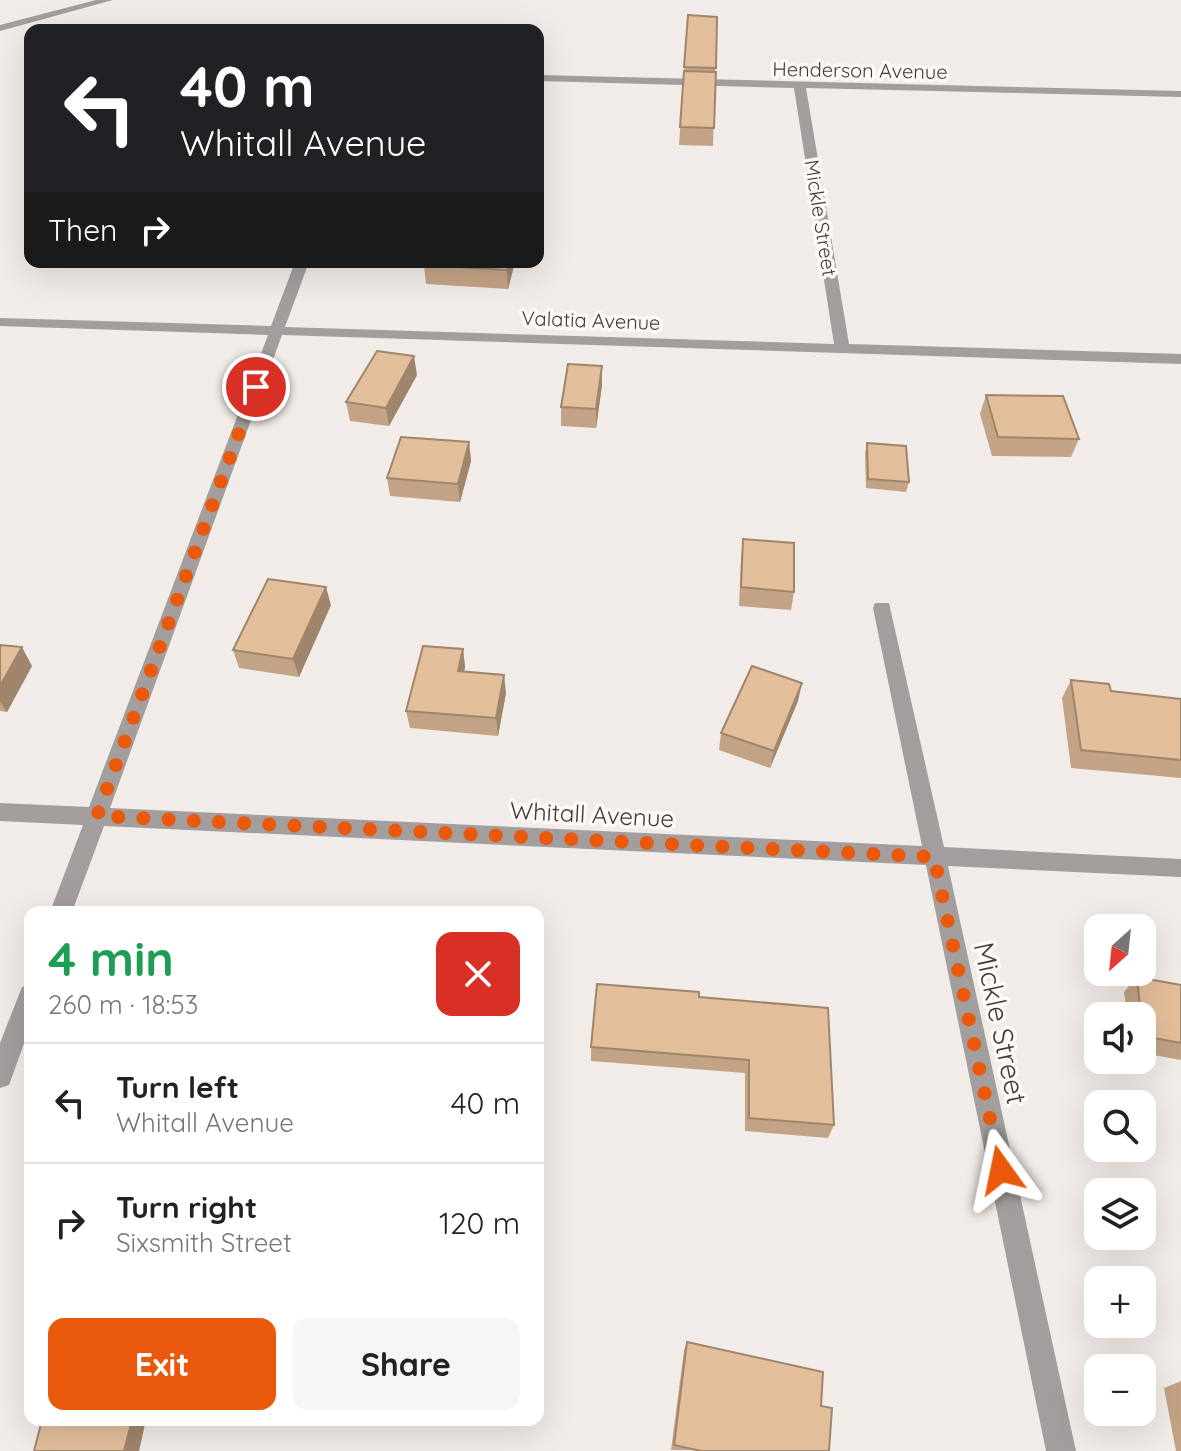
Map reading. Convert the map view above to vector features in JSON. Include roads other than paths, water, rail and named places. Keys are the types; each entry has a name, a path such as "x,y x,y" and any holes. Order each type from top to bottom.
{"street":[{"path":"0,28 48,20 108,0"},
{"name":"Henderson Avenue","path":"544,78 800,87 1181,94"},
{"name":"Mickle Street","path":"800,87 842,348"},
{"path":"63,906 300,268"},
{"name":"Valatia Avenue","path":"0,322 1181,359"},
{"name":"Mickle Street","path":"882,608 1061,1451"},
{"name":"Whitall Avenue","path":"0,812 1181,868"},
{"path":"0,1076 24,1011"}]}
